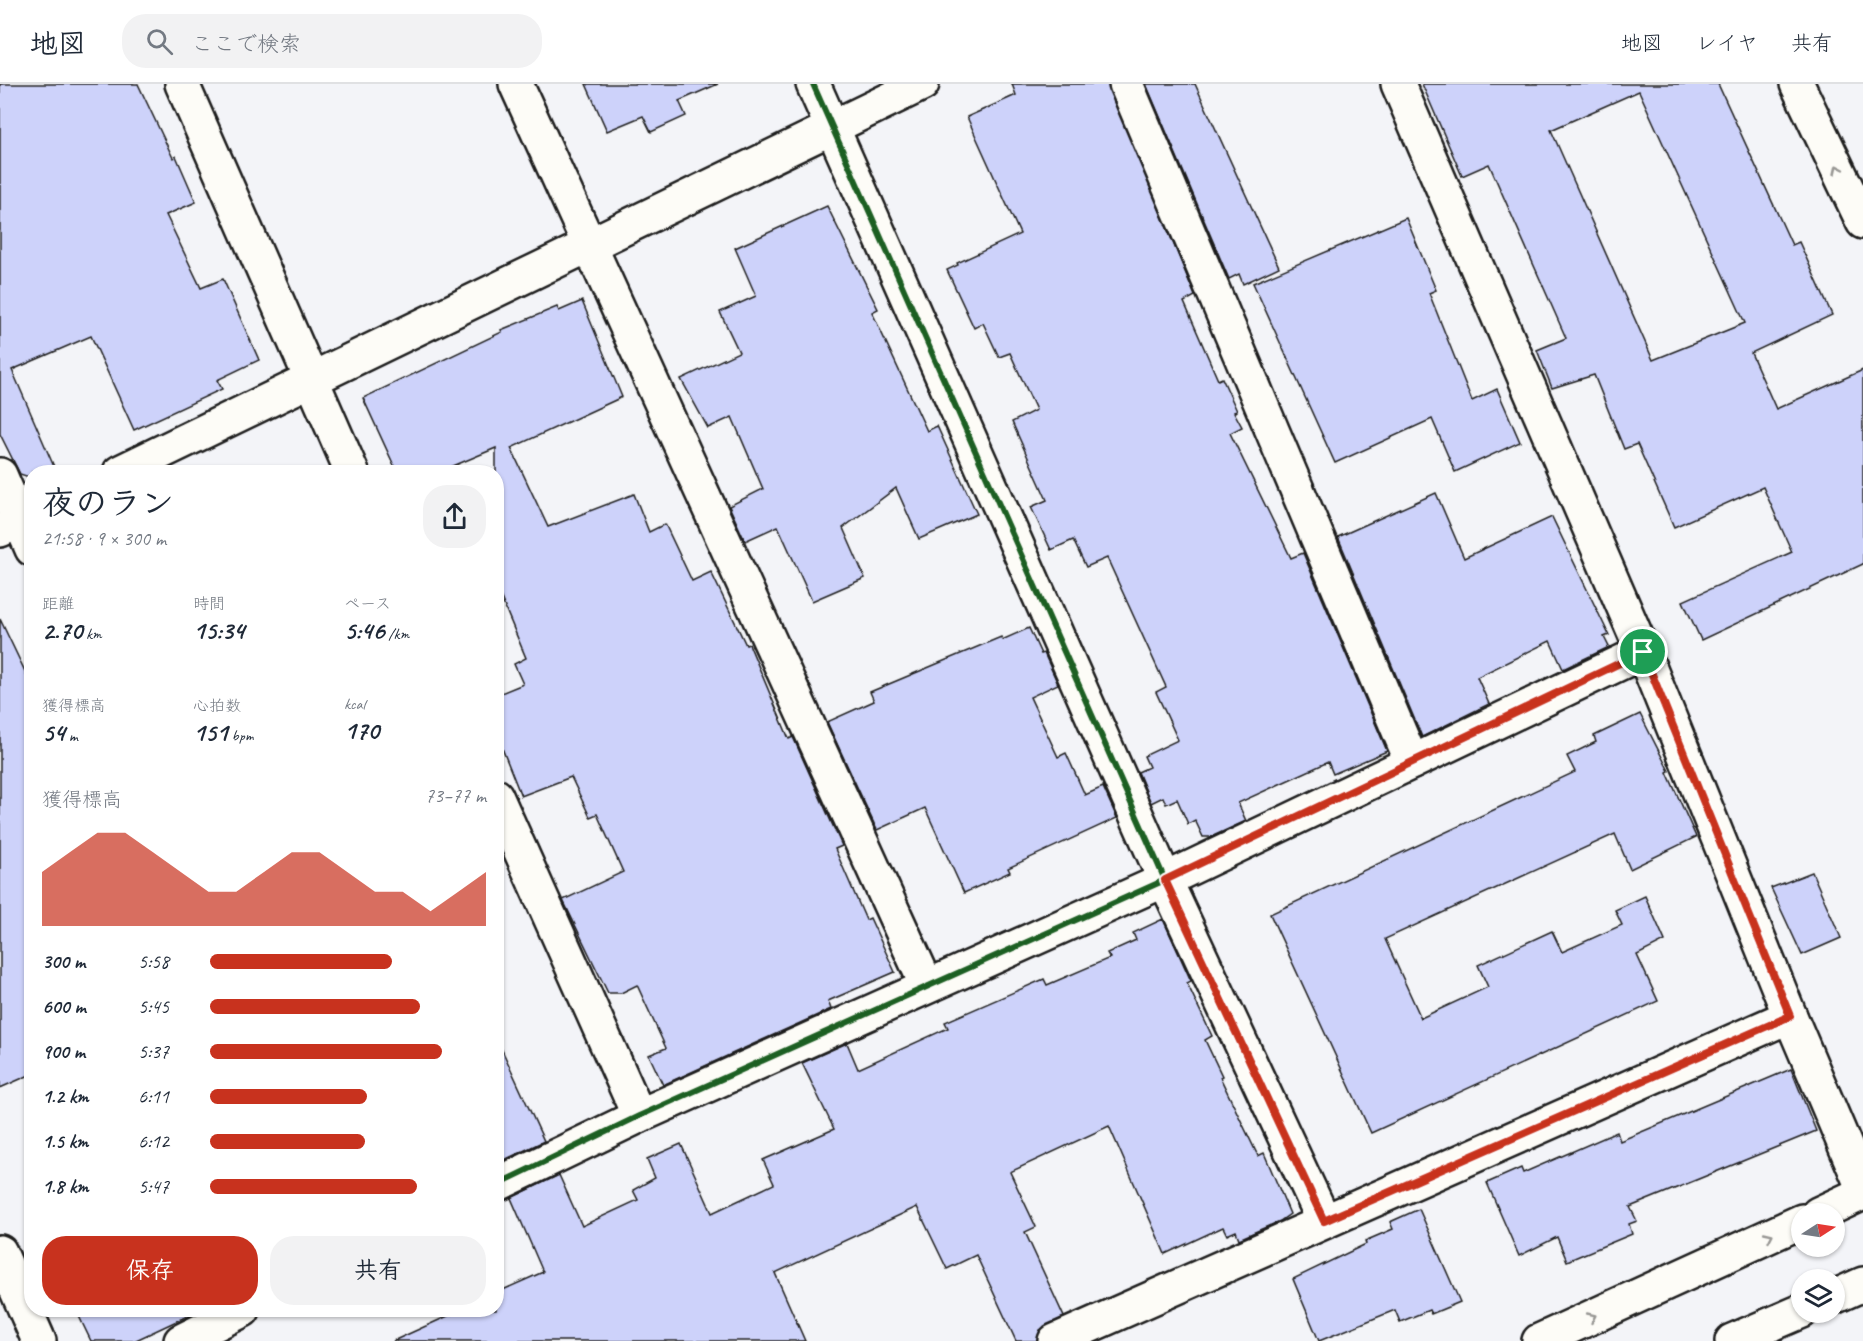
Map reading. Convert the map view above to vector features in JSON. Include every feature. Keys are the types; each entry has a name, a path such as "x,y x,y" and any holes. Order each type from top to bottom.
{"main road":[{"path":"182,84 310,381 349,465"},
{"path":"516,84 927,986"},
{"path":"813,84 1165,880 1324,1221"},
{"path":"135,465 921,84"},
{"path":"1126,84 1412,762"},
{"path":"1398,84 1643,652 1863,1191 1840,1203"},
{"path":"1797,84 1863,222"},
{"path":"0,475 21,529"},
{"path":"504,1181 639,1116 1165,880 1643,652"},
{"path":"504,814 639,1116"},
{"path":"1055,1341 1790,1016"},
{"path":"1539,1341 1791,1226"},
{"path":"0,1252 24,1307"},
{"path":"1845,1292 1863,1284"},
{"path":"1732,1341 1791,1316"},
{"path":"28,1317 39,1341"},
{"path":"181,1341 229,1317"}],"building":[{"path":"0,84 138,84 173,158 176,156 196,202 166,215 201,288 223,279 259,360 217,380 222,389 134,430 91,336 12,370 53,465 24,465 24,475 20,474 0,434"},
{"path":"586,84 718,84 679,101 686,116 651,132 643,116 607,131"},
{"path":"1012,84 1108,84 1195,296 1184,302 1218,380 1222,378 1237,411 1234,412 1242,427 1230,433 1291,558 1303,553 1387,751 1333,774 1328,762 1238,803 1246,821 1211,837 1203,837 1195,820 1188,824 1177,799 1166,804 1163,797 1151,803 1138,772 1149,767 1144,756 1178,740 1156,692 1166,687 1107,558 1086,567 1073,540 1051,550 1031,507 1047,500 1012,422 1036,410 1010,353 999,357 983,323 974,328 947,270 958,265 957,263 1020,234 967,117 1016,95"},
{"path":"1146,84 1195,84 1279,267 1243,284 1239,274 1229,279"},
{"path":"1422,84 1718,84 1792,245 1799,242 1832,315 1751,353 1776,409 1863,370 1863,564 1701,640 1683,601 1792,552 1763,487 1674,527 1637,444 1624,449 1594,375 1552,388 1537,350 1566,338 1489,164 1462,176","holes":["1639,91 1745,323 1653,360 1551,130"]},
{"path":"827,206 878,309 872,312 927,431 937,426 977,514 919,539 896,488 843,528 865,578 812,601 778,526 745,541 729,506 763,489 732,417 708,428 681,379 739,352 720,312 756,296 735,248"},
{"path":"1406,218 1436,290 1429,293 1472,401 1497,389 1520,442 1455,472 1432,419 1335,463 1253,283"},
{"path":"582,301 622,397 511,448 548,527 634,494 649,532 665,524 692,581 711,572 746,645 749,644 789,739 793,737 842,846 835,849 866,920 870,918 895,972 828,1001 831,1009 663,1085 649,1055 666,1048 637,985 621,993 608,993 563,900 623,872 597,814 590,817 571,777 521,796 504,753 504,692 523,684 514,664 526,658 504,605 504,465 496,465 496,448 456,465 394,465 363,398 502,332 501,330 557,307 559,311"},
{"path":"1436,493 1464,558 1552,517 1609,635 1604,637 1609,647 1563,669 1550,641 1477,677 1489,704 1422,737 1338,537"},
{"path":"0,619 24,669 24,1078 0,1088"},
{"path":"1029,628 1041,654 1044,653 1058,684 1030,697 1058,757 1066,753 1085,795 1103,787 1117,818 1008,868 1010,872 964,893 925,808 877,830 827,722 874,701 870,692 1001,637 1002,640"},
{"path":"1640,714 1669,771 1667,772 1696,837 1630,869 1615,834 1385,939 1421,1018 1488,987 1478,965 1552,931 1562,952 1622,925 1615,910 1645,896 1665,941 1637,955 1658,1001 1371,1133 1270,914 1575,772 1567,756 1596,742 1594,736"},
{"path":"1812,872 1841,938 1802,955 1771,888"},
{"path":"1163,919 1191,981 1187,983 1212,1036 1205,1040 1222,1076 1220,1077 1258,1156 1264,1153 1290,1214 1280,1221 1239,1239 1236,1231 1227,1235 1223,1227 1165,1254 1109,1126 1010,1172 1036,1227 1025,1232 1064,1317 1040,1330 1037,1341 1016,1341 976,1255 947,1269 917,1207 775,1273 805,1341 393,1341 446,1317 504,1317 504,1289 543,1272 511,1198 559,1175 582,1226 638,1200 633,1190 655,1178 647,1159 681,1144 712,1213 774,1184 763,1160 834,1129 802,1063 847,1043 858,1069 948,1028 945,1022 1044,979 1047,985 1110,958 1107,953 1136,940 1133,933"},
{"path":"504,1054 544,1141 504,1160"},
{"path":"1791,1069 1816,1131 1630,1207 1637,1221 1629,1224 1632,1234 1567,1261 1557,1237 1519,1256 1487,1183 1521,1168 1523,1173 1617,1132 1620,1141"},
{"path":"1419,1209 1460,1302 1431,1314 1429,1310 1400,1322 1395,1310 1319,1341 1293,1279 1393,1229 1390,1222"},
{"path":"79,1317 185,1317 134,1341 91,1341"}],"cycle path":[{"path":"813,84 1165,880 1324,1221"},
{"path":"504,1181 639,1116 1165,880 1643,652"}],"route":[{"path":"1643,652 1790,1016 1324,1221 1165,880 1643,652"}]}
